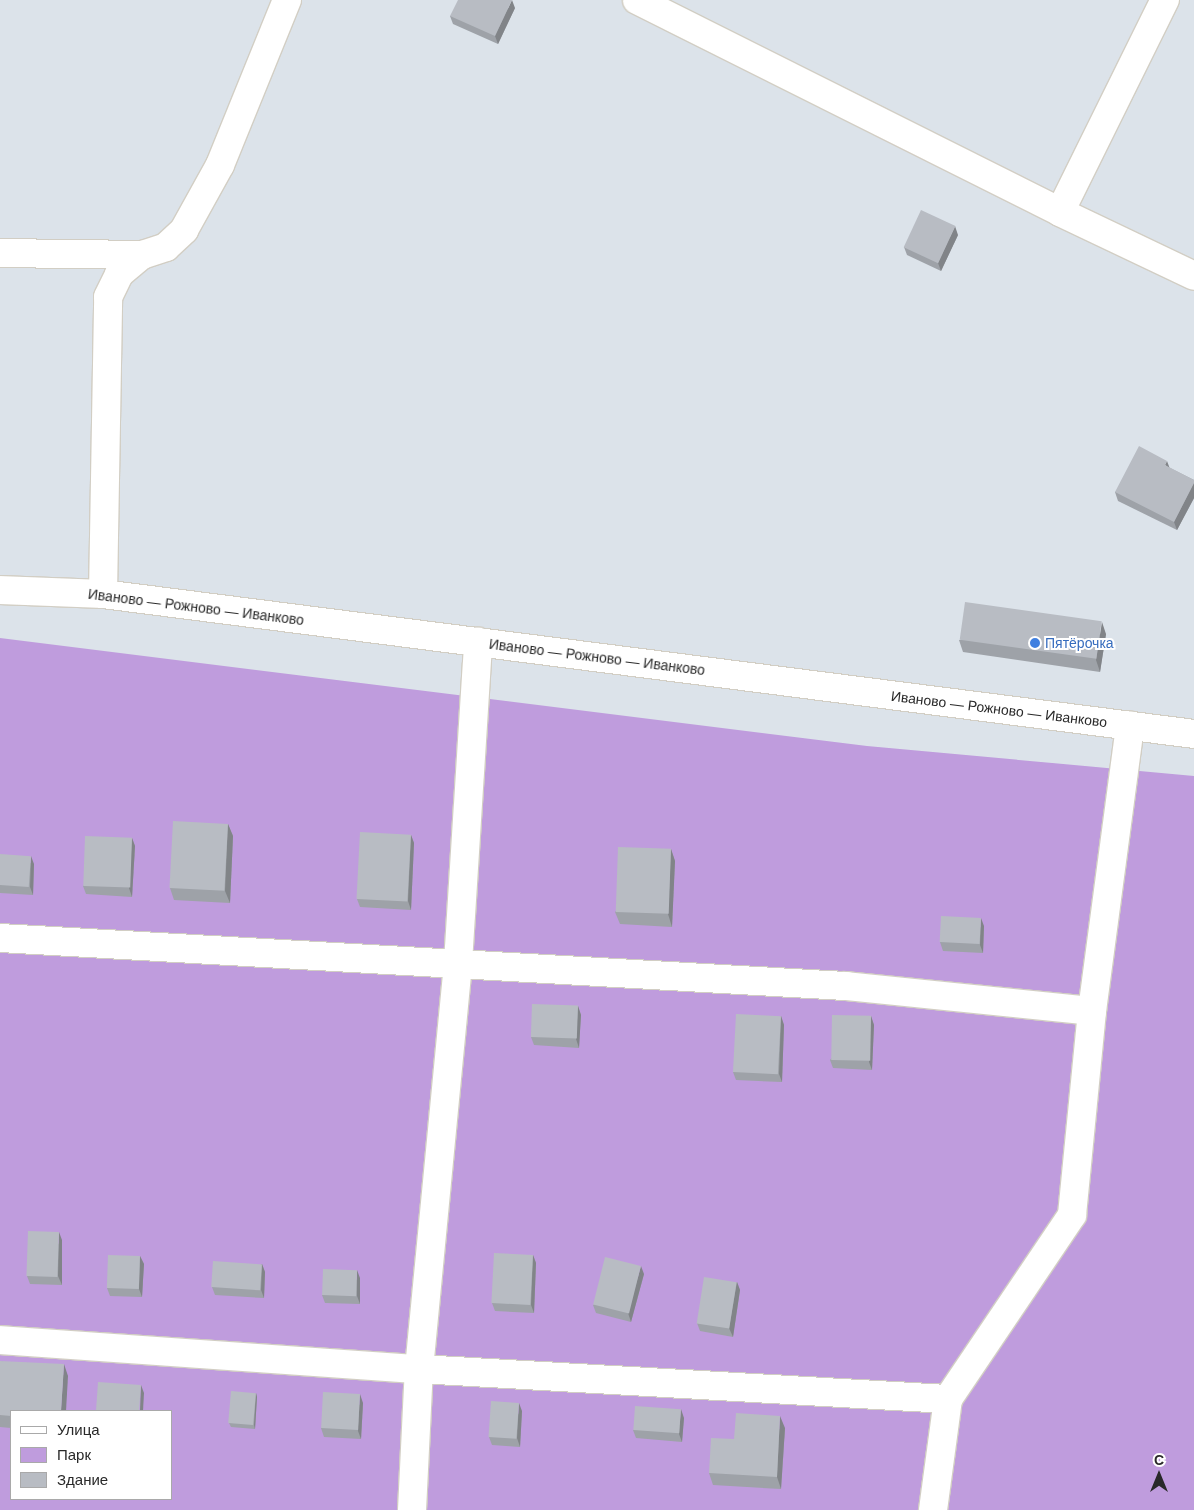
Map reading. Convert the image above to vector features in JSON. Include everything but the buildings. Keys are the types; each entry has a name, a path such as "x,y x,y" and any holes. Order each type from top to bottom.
{"street":[{"path":"103,594 108,297 119,274 142,255 166,246 184,230 220,165 287,0"},
{"path":"637,0 1060,212 1194,276"},
{"path":"1060,212 1165,0"},
{"path":"0,253 142,255"},
{"name":"Иваново — Рожново — Иванково","path":"0,590 103,594 1194,734"},
{"path":"412,1510 419,1368 458,963 478,642"},
{"path":"933,1510 948,1399 1072,1215 1092,1011 1130,726"},
{"path":"0,938 846,986 1092,1011"},
{"path":"0,1340 419,1368 948,1399"}],"green space":[{"path":"0,638 867,746 1194,776 1194,1510 0,1510"}],"place":[{"name":"Пятёрочка","path":"1035,643"}]}
